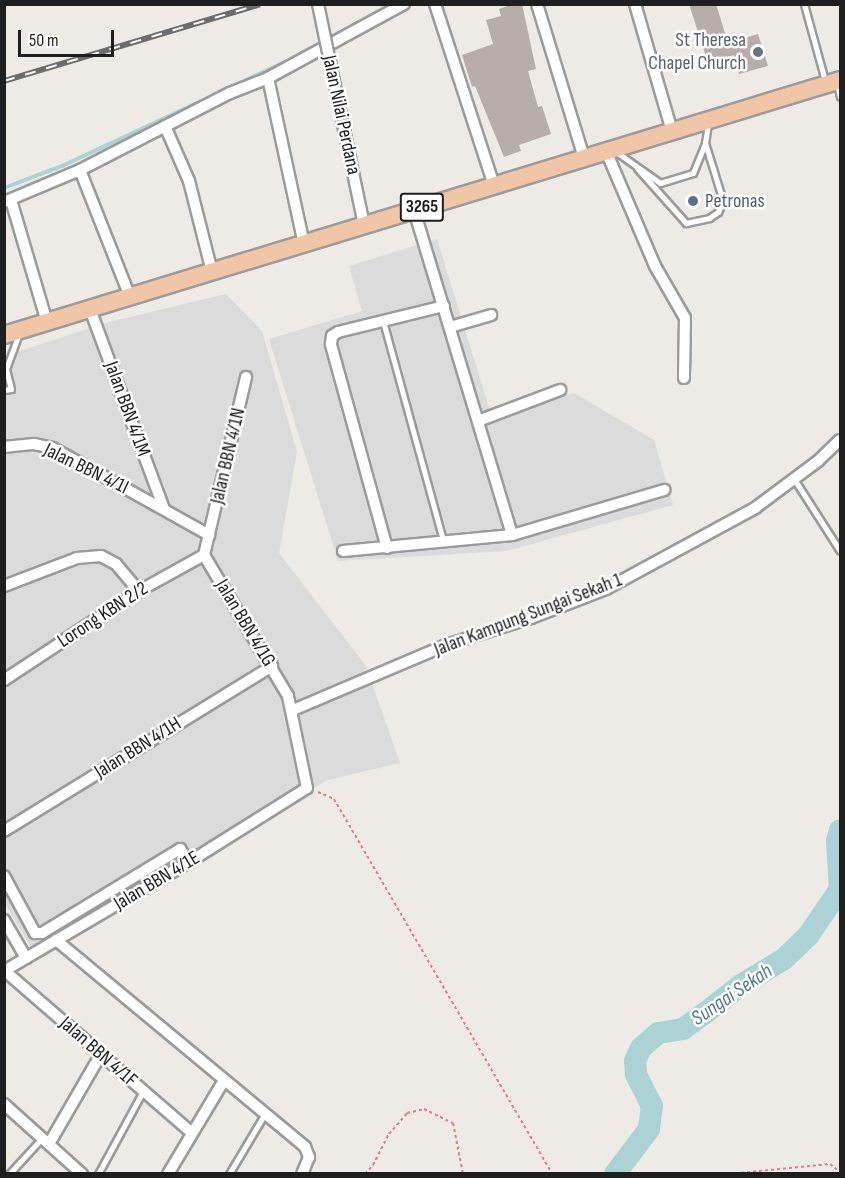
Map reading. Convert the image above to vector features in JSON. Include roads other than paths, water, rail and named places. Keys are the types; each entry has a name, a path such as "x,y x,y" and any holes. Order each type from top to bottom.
{"main road":[{"name":"3265","path":"4,335 708,120 836,86"}],"street":[{"name":"Jalan Nilai Perdana","path":"318,4 364,225"},
{"path":"47,322 8,201 80,170 230,93 268,78 404,4"},
{"path":"435,4 494,186"},
{"path":"537,4 584,158"},
{"path":"635,4 672,131"},
{"path":"268,78 304,244"},
{"path":"165,126 189,181 212,272"},
{"path":"609,150 655,266 685,318 684,378"},
{"path":"80,170 130,297"},
{"path":"414,210 512,535"},
{"path":"387,548 331,344 332,336 338,332 444,306"},
{"name":"Jalan BBN 4/1M","path":"90,309 164,509"},
{"path":"450,327 491,315"},
{"name":"Jalan BBN 4/1N","path":"209,535 246,377"},
{"path":"478,422 560,390"},
{"name":"Jalan Kampung Sungai Sekah 1","path":"293,710 446,645 531,618 606,589 755,507 794,479 840,440"},
{"name":"Jalan BBN 4/1I","path":"4,447 34,444 53,448 209,535"},
{"path":"343,551 512,535 664,490"},
{"path":"204,555 209,535"},
{"name":"Jalan BBN 4/1G","path":"204,555 272,666 293,710 307,788"},
{"name":"Lorong KBN 2/2","path":"4,680 139,591 204,555"},
{"path":"4,586 77,558 101,556 116,564 139,591"},
{"name":"Jalan BBN 4/1H","path":"4,831 272,666"},
{"name":"Jalan BBN 4/1E","path":"5,971 189,862 307,788"},
{"path":"4,876 35,933 42,933 180,849 189,862"},
{"path":"4,920 26,958"},
{"path":"56,940 223,1082 305,1147 309,1157 304,1170"},
{"name":"Jalan BBN 4/1F","path":"5,971 192,1133"},
{"path":"45,1141 101,1054"},
{"path":"168,1173 223,1082"},
{"path":"4,1104 82,1173"}],"lane":[{"path":"804,4 836,86"},
{"path":"609,150 660,183 693,173 705,143 708,120"},
{"path":"638,168 686,223 709,218 717,212 723,201 705,143"},
{"path":"382,321 443,543"},
{"path":"4,390 12,388 6,369 21,330"},
{"path":"794,479 840,551"},
{"path":"98,1173 143,1091"},
{"path":"229,1173 264,1115"},
{"path":"9,1173 45,1141"}],"waterway":[{"path":"4,188 62,166 291,59"},
{"name":"Sungai Sekah","path":"615,1174 649,1129 652,1106 636,1074 635,1061 641,1048 658,1033 683,1029 741,985 784,959 808,936 840,889 837,841 840,830"}],"railway":[{"path":"4,81 260,4"}],"place":[{"name":"St Theresa Chapel Church","path":"758,52"},
{"name":"Petronas","path":"693,201"}]}
